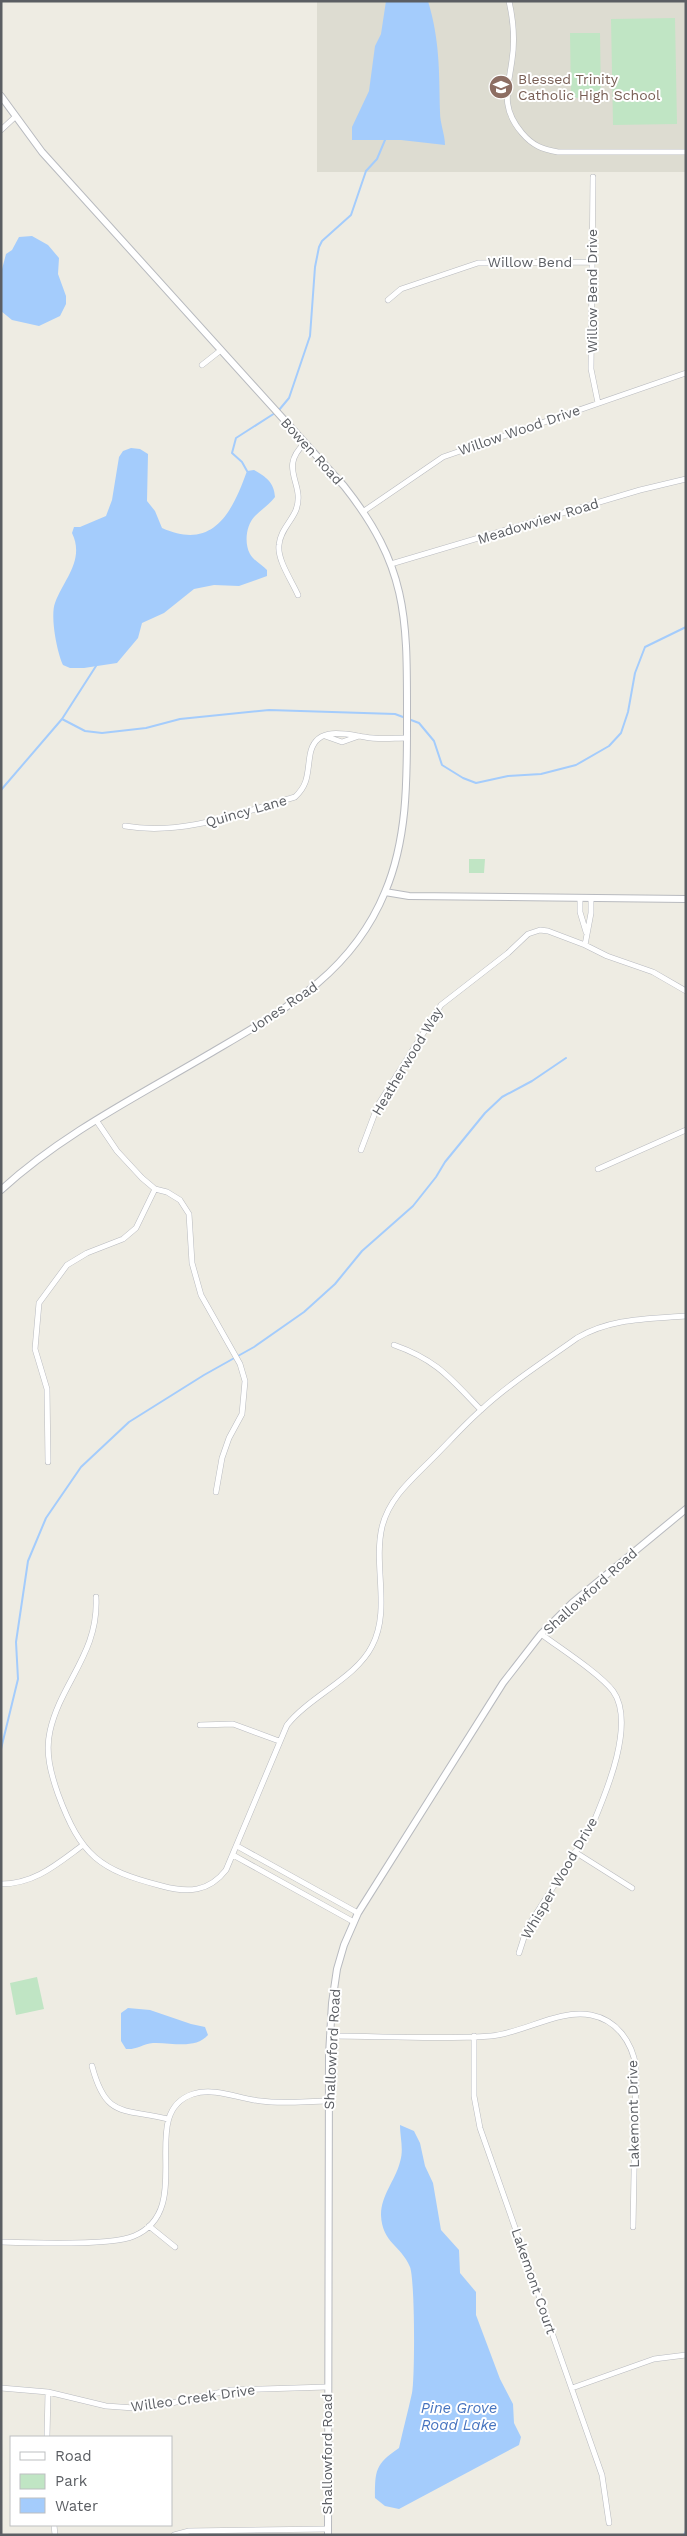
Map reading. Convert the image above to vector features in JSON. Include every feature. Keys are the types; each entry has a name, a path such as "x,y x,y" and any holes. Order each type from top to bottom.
{"street":[{"path":"509,1 513,21 513,58 507,100 510,118 529,140 540,149 558,152 686,152"},
{"name":"Bowen Road","path":"1,96 48,159 305,443 364,511 379,537 391,564 401,597 406,630 407,738 402,832 385,892"},
{"path":"1,130 15,116"},
{"name":"Willow Bend Drive","path":"592,177 591,369 598,403"},
{"name":"Willow Bend","path":"388,300 402,289 478,263 592,262"},
{"path":"202,365 221,350"},
{"name":"Willow Wood Drive","path":"364,511 443,456 686,373"},
{"path":"298,595 280,556 278,544 296,510 298,494 291,470 292,459 305,443"},
{"name":"Meadowview Road","path":"391,564 640,490 686,479"},
{"path":"325,736 345,732 359,736 407,738"},
{"path":"325,736 342,742 359,736"},
{"name":"Quincy Lane","path":"126,826 154,830 206,823 295,797 304,788 308,778 311,750 318,740 325,736"},
{"path":"385,892 409,896 686,899"},
{"name":"Jones Road","path":"1,1190 40,1156 96,1120 281,1012 309,993 354,946 385,892"},
{"path":"580,898 580,912 586,932"},
{"path":"591,898 591,913 585,945 607,956 653,972 686,991"},
{"name":"Heatherwood Way","path":"361,1150 378,1105 447,998 534,931 548,931 585,945"},
{"path":"96,1120 126,1161 155,1189 166,1192 180,1200 189,1214 192,1263 201,1295 210,1315 240,1364 246,1381 242,1414 224,1451 216,1492"},
{"path":"598,1169 686,1130"},
{"path":"48,1462 47,1389 34,1349 39,1304 51,1283 67,1265 87,1252 122,1239 136,1228 155,1189"},
{"path":"96,1597 96,1618 91,1640 54,1717 48,1744 52,1777 69,1823 82,1845 100,1862 120,1874 184,1891 200,1889 215,1882 226,1870 278,1741 287,1725 298,1711 347,1674 372,1648 381,1621 380,1541 388,1511 403,1488 481,1410 592,1329 618,1321 686,1316"},
{"path":"394,1345 418,1353 432,1362 481,1410"},
{"name":"Shallowford Road","path":"328,2532 327,2387 330,2036 337,1969 344,1945 358,1913 503,1683 542,1634 584,1593 686,1509"},
{"name":"Whisper Wood Drive","path":"519,1953 526,1928 575,1852 600,1808 622,1736 622,1715 617,1699 608,1685 542,1634"},
{"path":"200,1725 233,1724 278,1741"},
{"path":"1,1884 17,1883 42,1874 82,1845"},
{"path":"237,1846 358,1913"},
{"path":"575,1852 632,1888"},
{"path":"233,1855 354,1922"},
{"name":"Lakemont Drive","path":"330,2036 474,2036 504,2034 574,2014 592,2016 604,2020 623,2034 632,2049 636,2067 633,2228"},
{"name":"Lakemont Court","path":"474,2036 474,2096 480,2128 602,2475 609,2523"},
{"path":"92,2066 99,2091 112,2106 126,2112 168,2118"},
{"path":"1,2242 119,2240 136,2236 150,2226 160,2212 166,2196 166,2131 168,2118 182,2100 203,2092 262,2102 329,2101"},
{"path":"150,2226 174,2247"},
{"path":"572,2388 654,2359 686,2355"},
{"name":"Willeo Creek Drive","path":"1,2388 48,2392 106,2406 134,2408 158,2406 231,2390 327,2387"},
{"path":"47,2436 48,2392"},
{"path":"174,2535 189,2531 328,2532"}],"shaded area":[{"name":"Blessed Trinity Catholic High School","path":"317,1 686,1 686,172 317,172"}],"green space":[{"path":"675,18 677,124 613,125 611,19"},
{"path":"570,33 600,33 601,97 571,98"},
{"path":"469,859 485,859 484,873 469,873"},
{"path":"37,1977 44,2009 16,2015 10,1983"}],"water":[{"path":"386,1 428,1 437,43 440,116 445,145 401,140 352,140 352,127 369,91 375,46 381,34"},
{"path":"32,236 48,245 59,258 58,274 66,296 66,304 60,316 39,326 12,320 1,311 1,273 6,254 12,250 19,237"},
{"path":"131,448 140,449 148,454 147,501 155,511 162,528 180,534 195,535 207,531 218,524 235,501 247,471 254,470 266,478 273,487 275,497 252,520 248,529 247,545 250,554 267,570 267,576 239,586 214,585 194,589 164,613 142,623 138,638 117,663 70,668 63,665 61,659 53,616 55,603 75,561 76,552 72,533 74,527 80,527 106,516 112,500 119,457 123,451"},
{"path":"128,2008 150,2010 205,2027 208,2035 203,2040 190,2044 153,2043 133,2049 126,2049 121,2041 121,2013"},
{"name":"Pine Grove Road Lake","path":"400,2125 414,2131 420,2143 425,2166 433,2183 441,2230 459,2250 460,2273 476,2292 476,2315 500,2379 513,2404 514,2423 521,2437 519,2445 399,2509 385,2506 375,2498 375,2481 381,2464 399,2448 413,2384 414,2329 412,2276 406,2260 388,2238 382,2224 381,2215 383,2201 398,2169 401,2157"}],"waterway":[{"path":"279,410 289,398 310,336 315,267 319,247 322,241 351,215 366,171 377,159 385,140"},
{"path":"247,471 242,462 232,453 236,438 275,413"},
{"path":"62,719 85,731 102,733 146,728 180,719 269,710 395,714 419,723 434,741 442,765 463,778 476,783 508,776 541,774 576,765 609,746 621,733 628,712 635,673 645,647 686,627"},
{"path":"1,790 62,719 96,666"},
{"path":"1,1749 18,1679 16,1642 28,1561 46,1518 81,1467 129,1422 204,1375 254,1347 304,1312 335,1284 362,1251 413,1206 436,1177 445,1162 485,1113 502,1097 532,1081 566,1058"},
{"path":"684,2535 686,2531"}],"place":[{"name":"Blessed Trinity Catholic High School","path":"501,87"}]}
